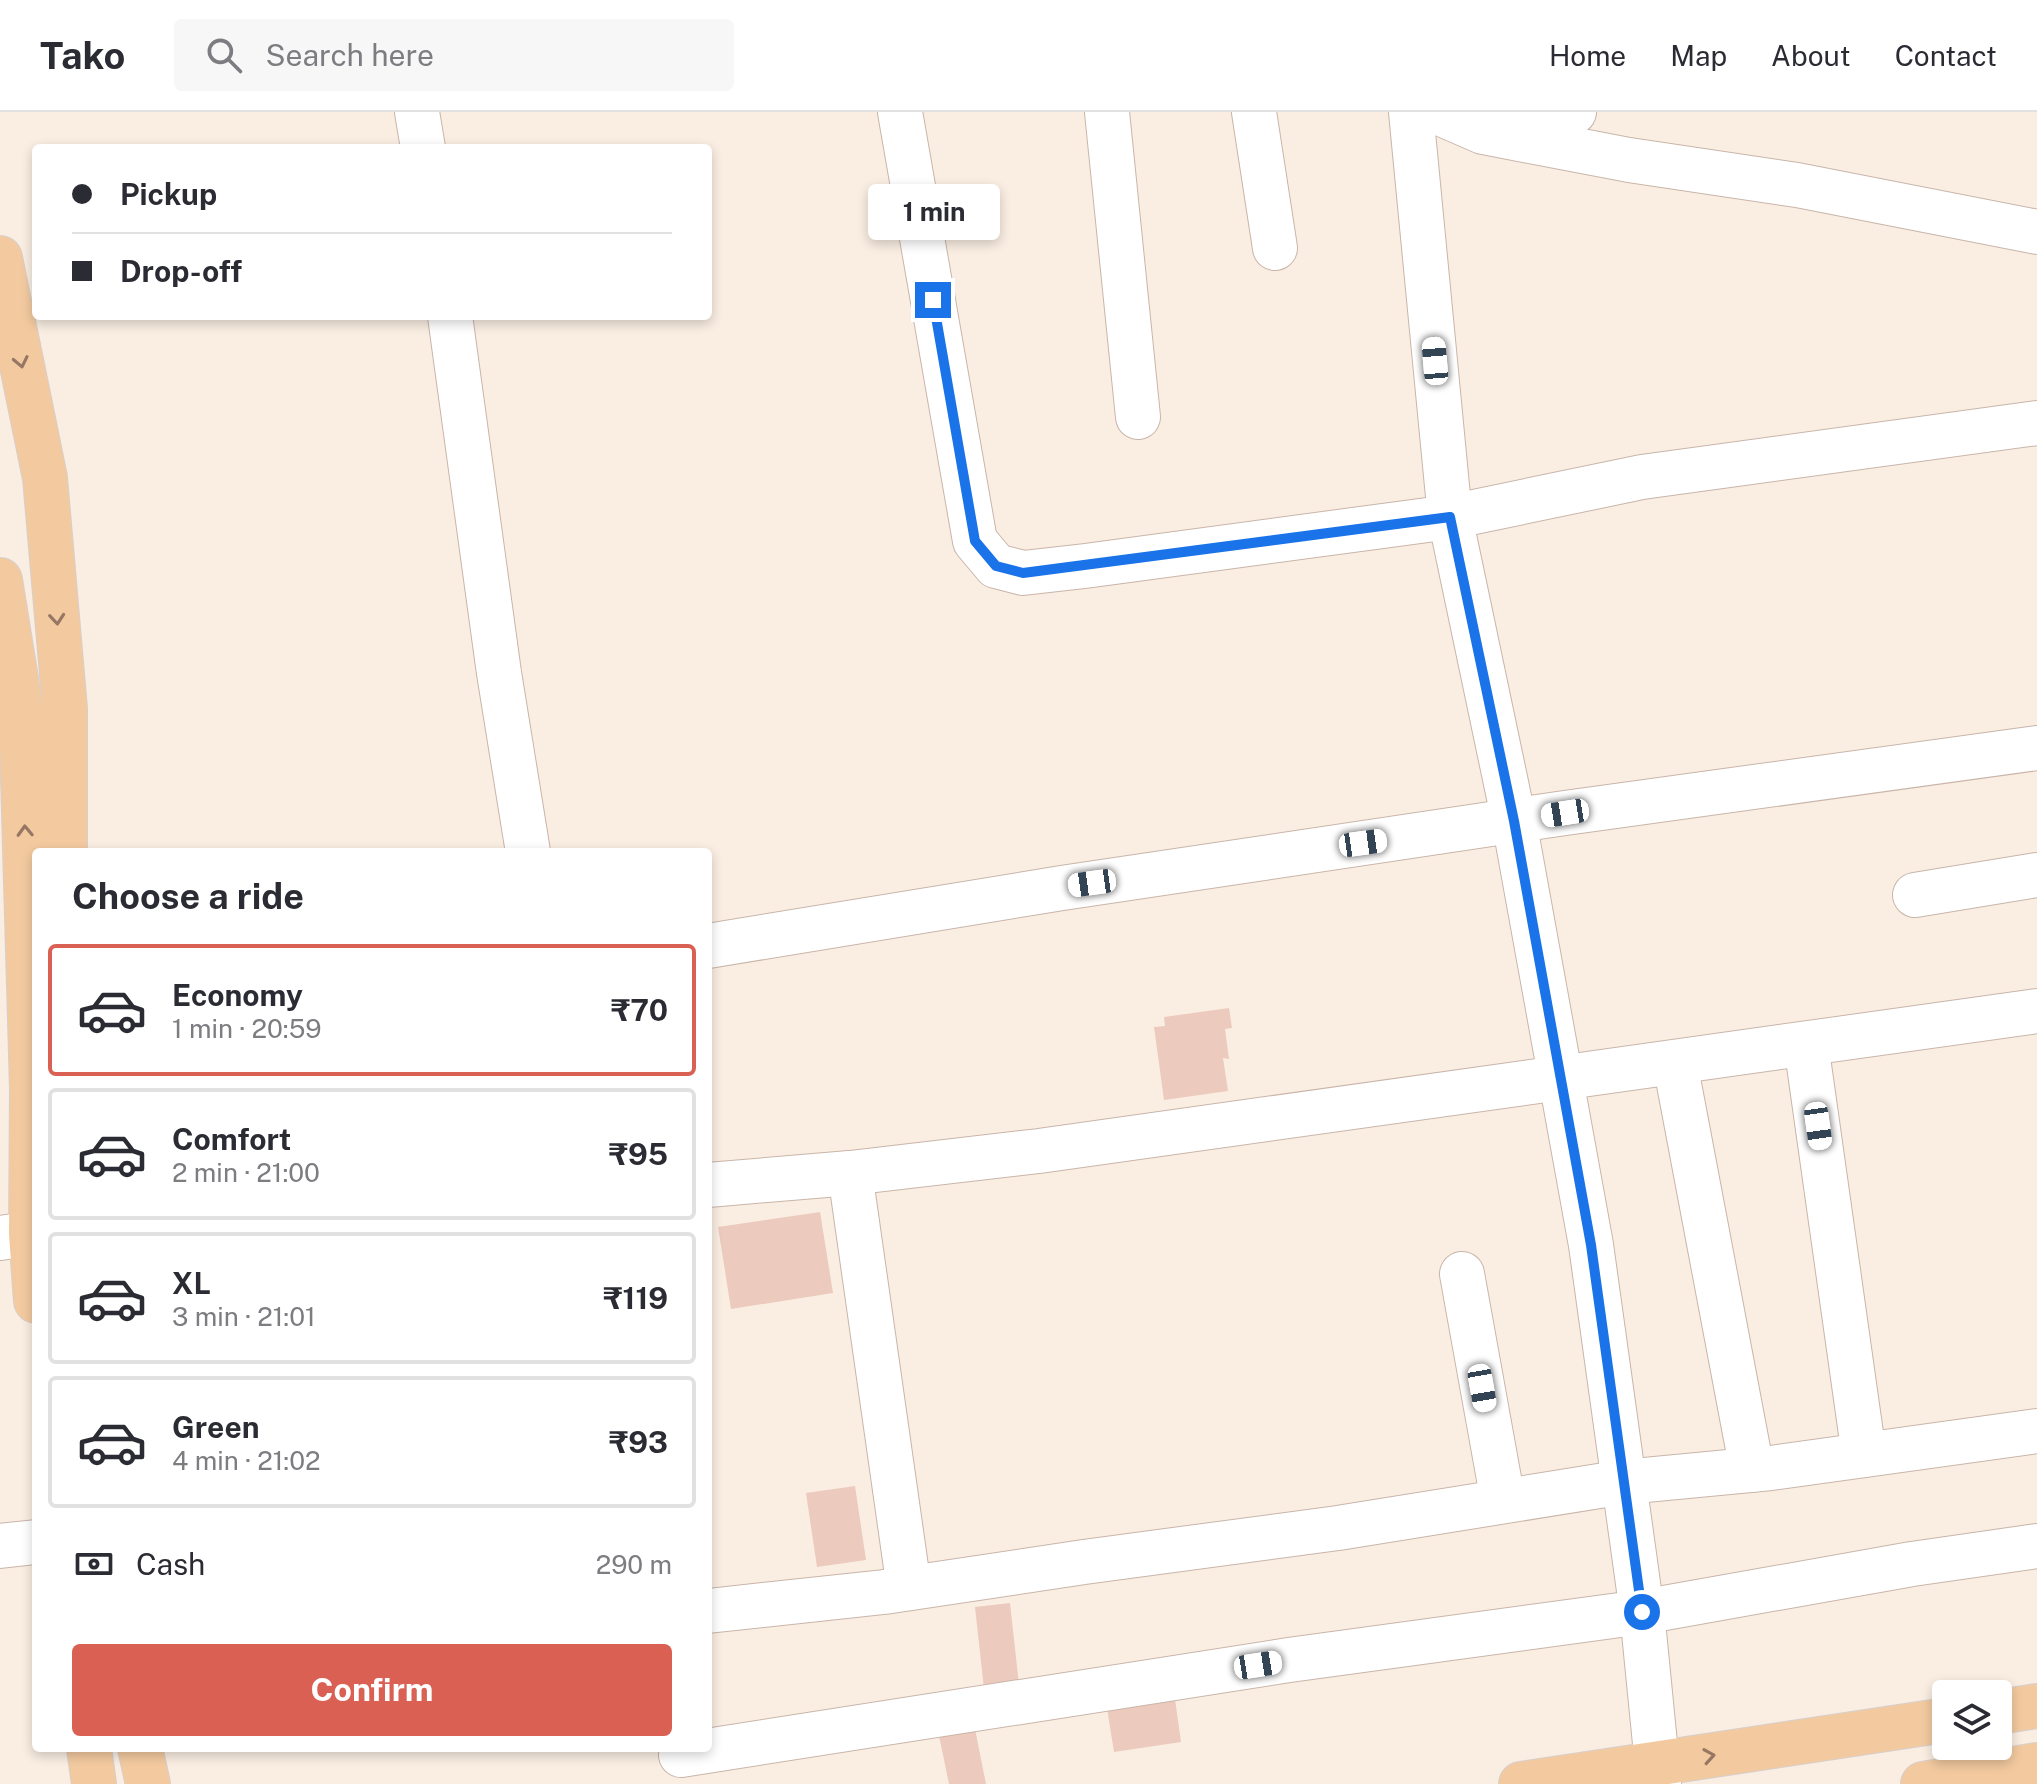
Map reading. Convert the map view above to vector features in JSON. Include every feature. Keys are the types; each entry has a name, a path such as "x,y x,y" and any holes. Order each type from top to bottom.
{"main road":[{"path":"0,258 45,478 65,709 65,848"},
{"path":"0,580 21,710 32,1089 22,1235 32,1282"},
{"path":"2012,1710 2037,1706"},
{"path":"1521,1784 1658,1774 1932,1723"},
{"path":"90,1752 94,1784"},
{"path":"141,1752 148,1784"},
{"path":"1923,1784 2037,1765"}],"street":[{"path":"417,112 422,144"},
{"path":"900,112 975,541 996,566 1023,573 1450,517 1642,477 2037,423"},
{"path":"1107,112 1138,417"},
{"path":"1254,112 1275,248"},
{"path":"1411,112 1450,517 1514,821 1591,1245 1642,1612 1658,1774"},
{"path":"1437,112 1483,132 1629,160 1797,185 2037,232"},
{"path":"1483,132 1574,112"},
{"path":"451,320 499,673 527,848"},
{"path":"712,945 1062,888 2037,748"},
{"path":"1915,895 2037,875"},
{"path":"712,1185 850,1173 1039,1151 2037,1011"},
{"path":"1806,1044 1864,1455"},
{"path":"1675,1063 1752,1470"},
{"path":"850,1173 909,1588"},
{"path":"1462,1274 1503,1501"},
{"path":"712,1611 909,1588 1338,1528 1624,1482 1752,1470 2037,1431"},
{"path":"0,1546 32,1542"},
{"path":"681,1762 1289,1660 1642,1612 1912,1564 2037,1546"}],"building":[{"path":"1229,1008 1232,1028 1225,1029 1229,1059 1223,1058 1228,1091 1164,1100 1154,1027 1165,1026 1164,1017"},
{"path":"820,1212 833,1293 731,1309 718,1227"},
{"path":"855,1486 866,1560 817,1567 806,1493"},
{"path":"1010,1603 1020,1694 985,1698 975,1607"},
{"path":"1174,1692 1181,1742 1114,1752 1106,1702"},
{"path":"973,1719 986,1784 949,1784 937,1726"}],"route":[{"path":"933,300 975,541 996,566 1023,573 1450,517 1514,821 1591,1245 1642,1612"}]}
